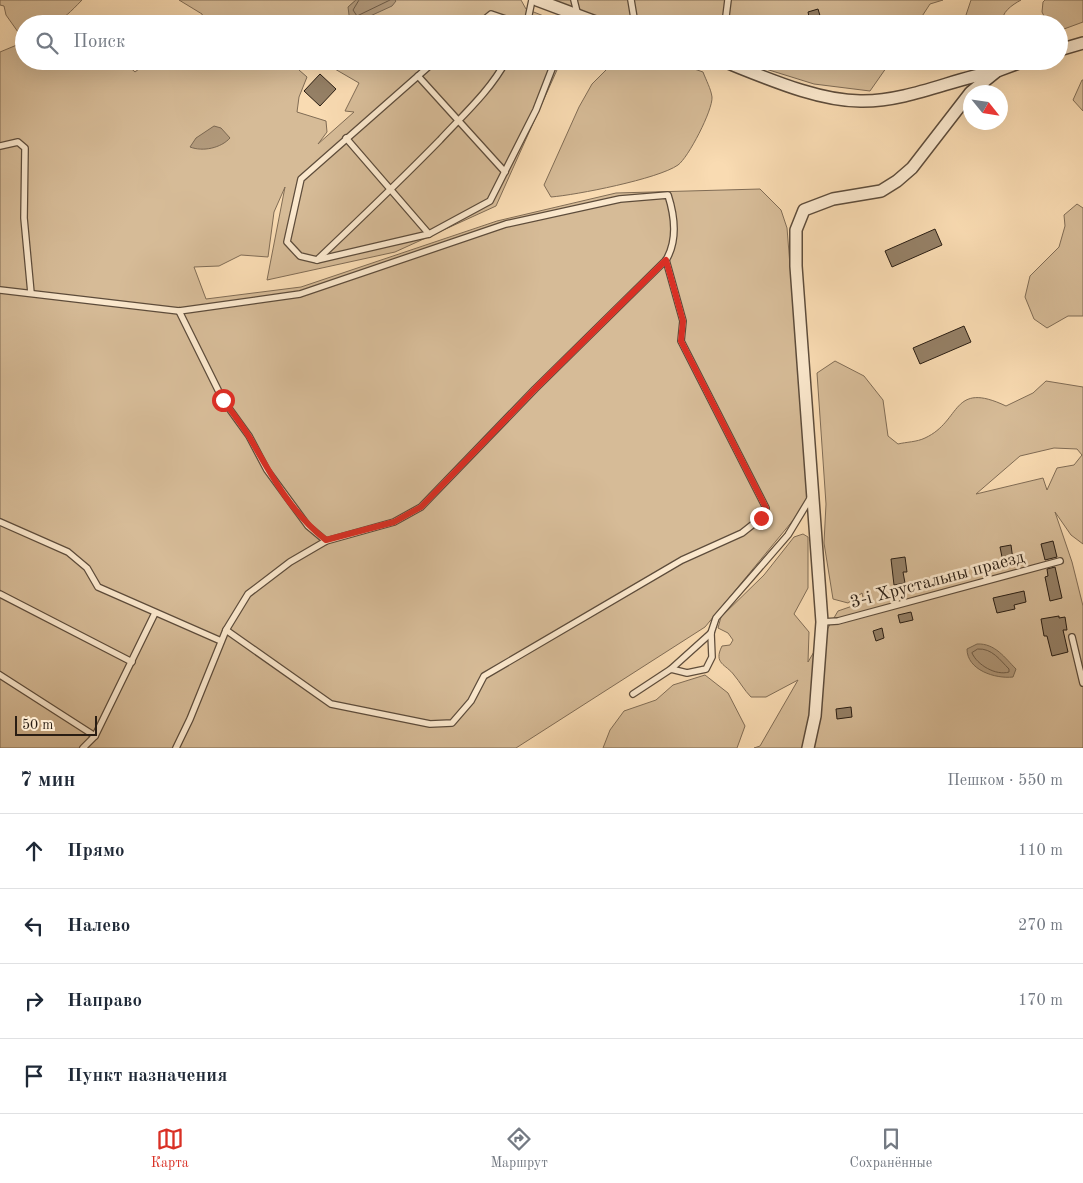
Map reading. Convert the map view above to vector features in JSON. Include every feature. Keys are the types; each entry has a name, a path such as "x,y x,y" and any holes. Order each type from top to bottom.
{"street":[{"path":"537,0 575,15"},
{"path":"1068,47 1083,43"},
{"path":"747,70 809,93 862,102 918,93 970,76 997,71"},
{"path":"980,85 997,71"},
{"path":"808,748 815,716 822,622 811,497 796,266 796,230 804,210 833,199 881,191 897,181 912,168 963,103"}],"lane":[{"path":"529,15 532,0"},
{"path":"574,0 578,15"},
{"path":"631,0 634,15"},
{"path":"726,15 728,0"},
{"path":"425,70 301,179 287,242 300,256 317,260 429,234 490,201 536,110 552,70"},
{"path":"317,260 391,190 458,121 497,78 501,70"},
{"path":"418,76 505,172"},
{"path":"346,138 429,234"},
{"path":"0,146 18,142 24,148 24,218 31,293"},
{"path":"0,290 179,311 300,294 506,224 620,200 668,195 674,217 672,249 666,260 535,389 421,507 394,522 326,540 290,562 248,594 226,630 190,719 176,748"},
{"path":"226,630 331,704 430,724 452,723 471,701 484,676 682,560 742,534 761,518 766,508 681,341 683,321 666,260"},
{"path":"179,311 223,400 249,436 267,470 308,526 326,540"},
{"path":"671,668 687,673 706,669 712,657 711,634 716,618 788,536 811,497"},
{"path":"0,522 68,552 87,568 98,587 221,641"},
{"name":"3-і Хрустальны праезд","path":"822,622 838,621 1060,561"},
{"path":"0,594 132,662"},
{"path":"83,748 95,736 155,613"},
{"path":"633,694 671,668 711,634"},
{"path":"1072,637 1083,683"},
{"path":"0,675 95,736"}],"shaded area":[{"path":"0,0 82,0 66,15 15,15 15,28 6,15 4,6 0,5"},
{"path":"179,0 356,0 348,7 395,0 521,0 526,9 541,15 202,15"},
{"path":"549,0 943,0 930,4 923,15 591,15"},
{"path":"971,0 1021,0 1004,15 966,15"},
{"path":"1045,0 1083,0 1083,22 1068,28 1068,15 1044,15 1043,2"},
{"path":"15,46 15,70 133,70 135,72 138,70 299,70 307,77 299,97 297,112 326,121 327,132 318,144 354,112 345,111 359,83 337,70 557,70 496,206 395,252 267,280 285,187 274,212 268,257 241,255 219,266 194,267 206,299 301,287 497,221 616,193 760,189 781,210 787,228 809,501 705,627 516,748 0,748 0,52"},
{"path":"606,70 697,70 703,72 712,97 709,112 693,144 678,165 636,181 597,190 551,197 544,185 579,107 592,84"},
{"path":"769,70 885,70 870,91 814,84"},
{"path":"1083,80 1083,111 1073,100"},
{"path":"1077,204 1083,208 1083,316 1068,316 1047,328 1034,319 1025,297 1030,276 1059,247 1065,226 1064,215"},
{"path":"835,361 864,376 883,400 888,436 898,444 925,438 937,431 966,400 975,398 988,399 1006,406 1033,393 1046,381 1083,387 1083,544 1071,535 1055,512 1072,562 1083,606 1083,748 754,748 760,746 798,680 766,697 751,697 720,660 722,646 730,645 733,640 728,633 718,628 721,617 764,575 794,537 803,534 808,537 808,588 794,614 809,632 808,662 838,611 864,602 862,593 848,603 833,599 824,543 826,504 817,373","holes":["1054,448 1077,449 1082,455 1074,465 1057,468 1047,490 1043,478 976,494 1020,456"]},
{"path":"705,675 728,693 745,726 737,748 603,748 610,730 624,711 656,700 673,685"}],"water":[{"path":"356,0 396,1 392,6 372,15 349,15 348,7"},
{"path":"214,126 221,128 230,138 212,148 200,149 190,147 196,138"},
{"path":"977,644 989,646 1004,656 1016,669 1013,677 991,675 977,668 968,656 967,649"}],"building":[{"path":"818,9 820,15 809,15 808,12"},
{"path":"320,74 336,89 320,106 304,91"},
{"path":"935,229 942,245 892,267 885,251"},
{"path":"964,326 971,342 920,364 913,348"},
{"path":"1053,541 1057,557 1045,560 1041,544"},
{"path":"1011,545 1013,560 1003,562 1000,547"},
{"path":"905,557 907,572 903,572 905,583 894,585 891,559"},
{"path":"1055,567 1062,598 1050,601 1045,577 1048,576 1047,569"},
{"path":"1024,591 1026,602 1014,605 1015,609 997,613 993,598"},
{"path":"911,612 913,620 900,623 898,615"},
{"path":"1059,616 1059,618 1065,617 1067,630 1063,630 1068,652 1052,656 1047,636 1044,636 1041,619"},
{"path":"882,628 884,638 876,641 873,631"},
{"path":"851,707 852,717 837,719 836,709"}],"route":[{"path":"223,400 249,436 267,470 308,526 326,540 394,522 421,507 535,389 666,260 683,321 681,341 766,508 761,518"}]}
